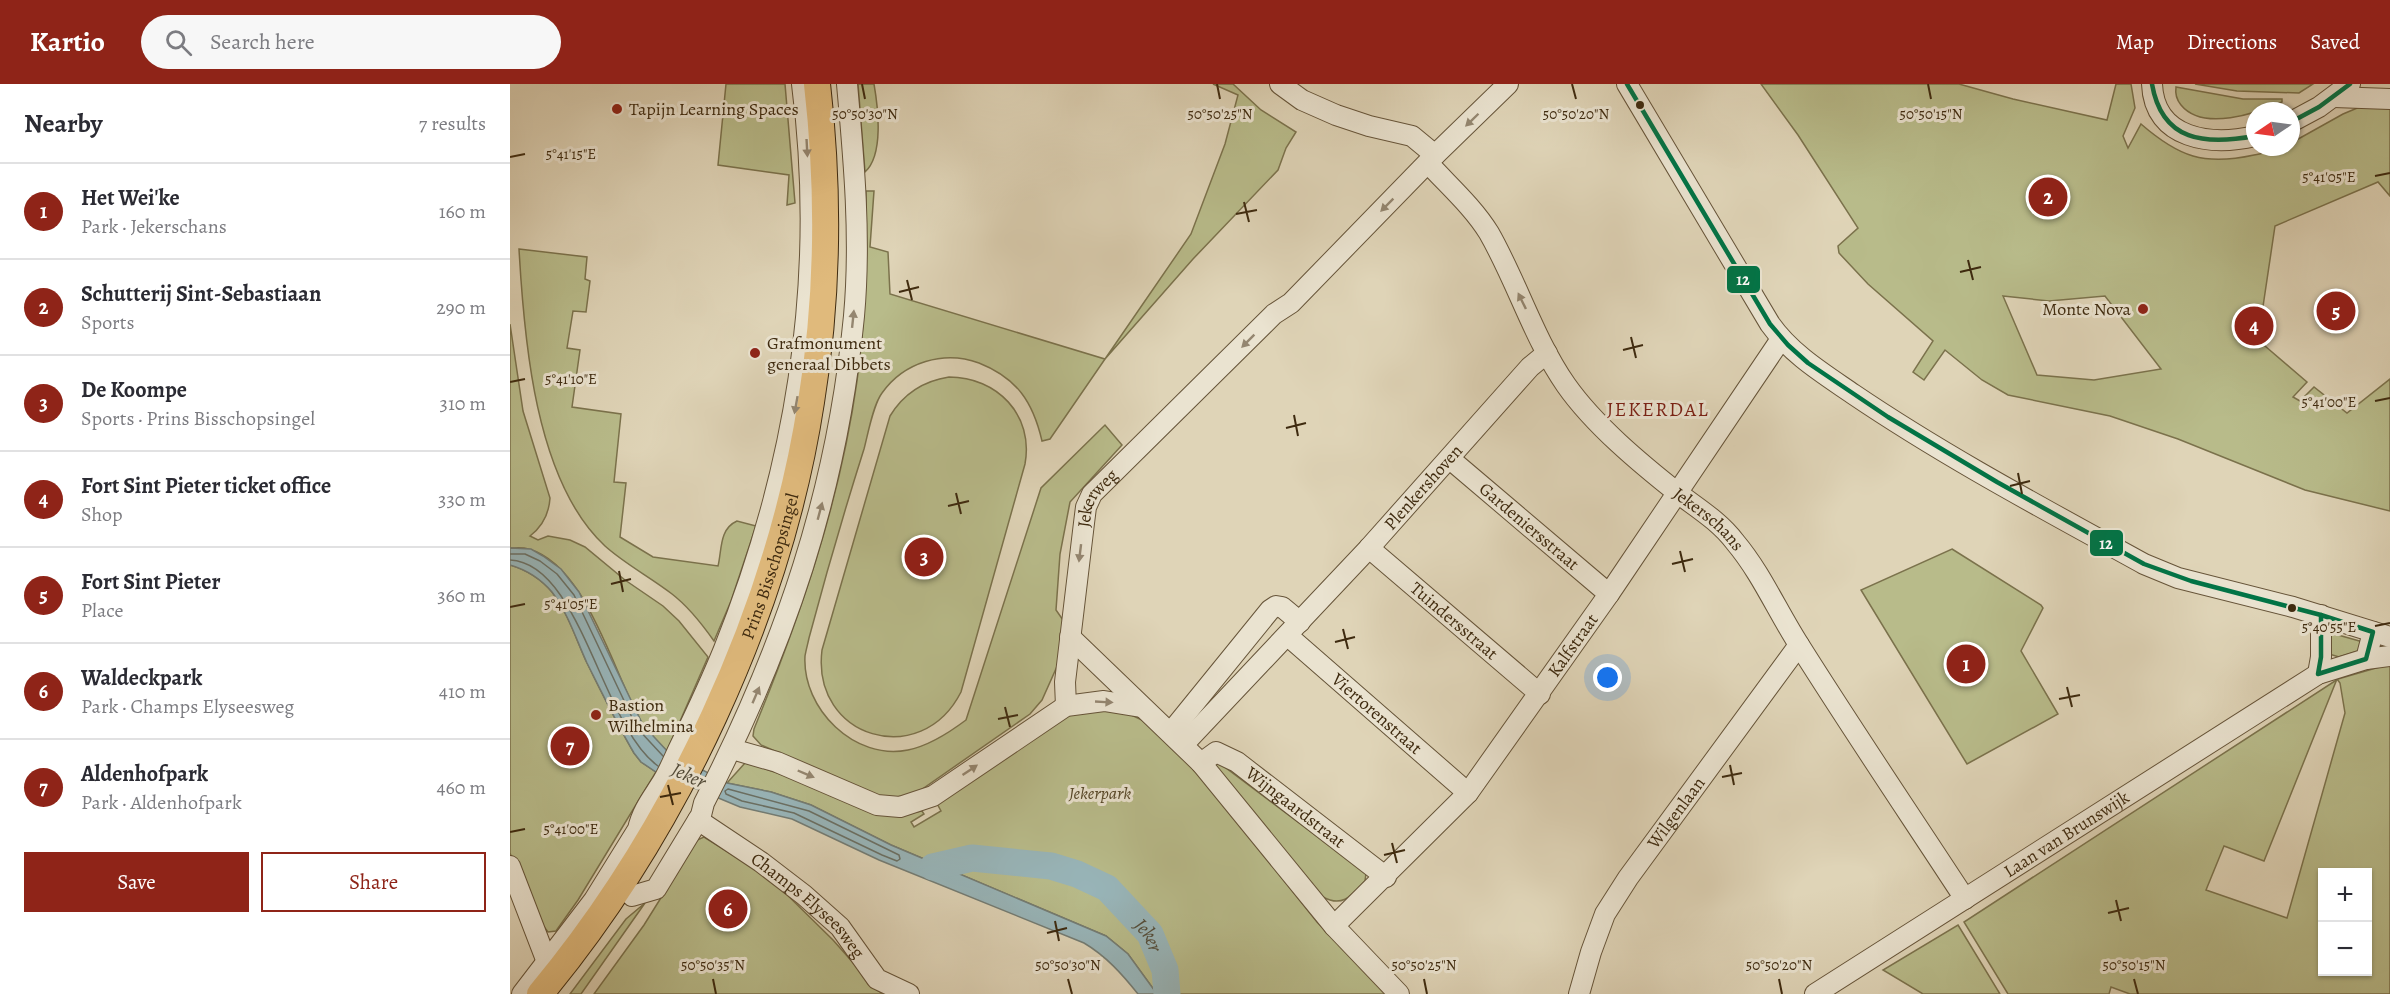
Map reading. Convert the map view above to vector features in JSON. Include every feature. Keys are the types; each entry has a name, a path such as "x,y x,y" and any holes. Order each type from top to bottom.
{"main road":[{"name":"Prins Bisschopsingel","path":"560,994 595,950 632,896 686,798 726,685 756,610 784,523 807,429 818,357 824,253 823,169 817,84"},
{"name":"Prins Bisschopsingel","path":"699,763 740,694 776,601 797,534 824,420 834,348 840,277 840,200 834,84"},
{"name":"Prins Bisschopsingel","path":"540,994 686,798"}],"street":[{"name":"Prins Bisschopsingel","path":"802,84 809,179 810,265 805,336 795,411 770,512 744,596 703,699 699,763 732,749 770,664 798,585 825,494 839,428 848,366 855,280 855,176 848,84"},
{"name":"Jekerschans","path":"1280,84 1302,100 1327,111 1360,124 1412,136 1432,159 1489,233 1547,353 1566,385 1597,421 1735,540 1799,645 1965,899"},
{"name":"Jekerweg","path":"1066,706 1065,682 1070,637 1086,507 1092,494 1274,314 1291,303 1508,84"},
{"path":"1627,84 1762,313 1781,339 1825,374 1885,416 2144,564 2178,578 2321,615 2381,634 2366,659"},
{"path":"2152,84 2155,103 2159,111 2174,126 2191,137 2218,141 2246,137"},
{"path":"2300,117 2334,97 2350,84"},
{"path":"2334,97 2390,99"},
{"name":"Kalfstraat","path":"1334,926 1468,793 1609,594 1781,339"},
{"name":"Plenkershoven","path":"1177,738 1294,629 1450,459 1530,367 1547,353"},
{"name":"Gardeniersstraat","path":"1450,459 1609,594"},
{"name":"Tuindersstraat","path":"1369,548 1539,694"},
{"path":"1177,738 1270,610 1276,606 1282,607 1294,629"},
{"path":"2318,674 2321,657 2321,615"},
{"name":"Viertorenstraat","path":"1294,629 1468,793"},
{"name":"Wijngaardstraat","path":"1070,637 1201,763 1334,926"},
{"name":"Wilgenlaan","path":"1579,994 1605,914 1628,878 1799,645"},
{"name":"Laan van Brunswijk","path":"1815,994 2318,674 2366,659 2390,656"},
{"path":"732,749 777,762 878,805 900,807 933,796 1066,706 1104,701 1141,707"},
{"name":"Wijngaardstraat","path":"1201,763 1216,752 1237,762 1386,876"},
{"path":"522,994 546,958 608,878 638,828 640,818 651,799 686,798"},
{"name":"Champs Elyseesweg","path":"686,798 840,927 877,979 909,994"},
{"path":"510,866 546,958"},
{"path":"1334,926 1400,994"}],"green space":[{"path":"726,84 785,84 795,203 787,205 789,175 718,165"},
{"path":"858,84 874,84 877,105 877,143 871,164 865,172"},
{"path":"1213,84 1233,84 1261,110 1296,132 1286,148 1278,170 1193,259 1105,359 1191,234 1225,144 1238,95"},
{"path":"1761,84 1959,84 2013,99 2107,120 2116,84 2131,84 2135,108 2123,136 2128,148 2141,124 2180,151 2206,159 2300,156 2300,138 2343,114 2362,106 2390,107 2390,196 2378,182 2275,226 2258,340 2307,382 2293,397 2300,401 2314,387 2347,413 2390,379 2390,511 2305,490 2178,439 2110,416 2008,395 1982,380 1945,350 1924,380 1913,372 1933,341 1868,284 1839,253 1838,246 1858,228 1798,135","holes":["2003,296 2049,301 2105,296 2161,369 2094,380 2037,375"]},
{"path":"2195,84 2313,84 2299,93 2237,91"},
{"path":"2176,87 2243,99 2282,99 2282,102 2246,102 2246,115 2216,119 2191,113 2178,101"},
{"path":"866,191 874,191 870,247 888,252 890,294 1105,359 1050,439 1042,441 1034,414 1021,393 1004,376 979,363 966,359 939,359 913,366 891,382 879,398 873,412 806,651 806,676 812,695 822,712 835,727 851,739 869,747 888,751 916,748 938,738 966,720 1041,488 1105,425 1122,445 1070,502 1060,554 1056,610 1063,620 1059,662 1042,700 1030,714 918,792 894,800 880,797 761,745 753,736 754,729 787,645 816,559 850,426 864,310"},
{"path":"519,249 587,257 585,279 590,281 586,312 573,311 567,348 580,350 572,407 621,414 614,482 626,483 620,537 653,557 718,566 722,540 727,529 737,521 756,526 731,601 714,641 695,616 678,599 605,546 581,518 563,485 548,447 530,365"},
{"path":"510,324 523,411 550,498 545,519 530,536 538,540 548,536 570,540 585,547 625,580 663,606 679,621 708,657 667,751 642,723 597,624 583,598 567,576 549,559 526,548 510,548"},
{"path":"949,377 982,384 997,392 1008,402 1018,415 1024,430 1025,464 961,692 943,716 921,731 897,737 872,734 851,723 833,705 823,680 822,650 890,416 901,401 915,389"},
{"path":"1952,549 2043,608 2021,651 2058,714 1967,764 1861,590"},
{"path":"510,565 533,575 558,600 587,663 634,753 641,762 656,772 578,900 556,931 548,932 532,911 510,853"},
{"path":"2331,633 2363,642 2358,651 2339,657 2329,654"},
{"path":"2390,664 2390,994 2130,994 2111,987 2109,994 2008,994 1964,922 2337,680 2264,861 2224,846 2206,890 2287,918 2345,713 2340,683 2337,679"},
{"name":"Jekerpark","path":"1089,708 1125,712 1142,720 1179,753 1207,784 1317,922 1388,994 1157,994 1128,954 1106,936 891,845 811,805 771,792 727,783 745,763 748,763 899,815 922,811 924,814 911,822 914,827 941,811 935,800 1044,724"},
{"path":"1214,759 1366,873 1365,881 1351,895 1342,900 1336,901 1323,897 1211,762"},
{"path":"704,837 770,878 833,940 863,974 868,984 883,994 594,994 644,925 697,840"},
{"path":"645,903 581,994 570,994 626,919"},
{"path":"1958,925 2000,994 1923,994 1883,970"}],"water":[{"path":"510,548 531,549 543,556 561,569 579,592 643,725 667,751 727,783 771,792 811,805 891,845 1106,936 1128,954 1157,994 1138,994 1113,966 1084,943 879,860 792,819 740,807 656,772 641,762 610,708 558,600 538,579 510,565"}],"waterway":[{"name":"Jeker","path":"933,867 972,858 1051,866 1077,874 1107,888 1150,934 1165,970 1167,994"}],"transit line":[{"name":"12","path":"1627,84 1770,324 1808,363 1888,417 1997,482 2144,564 2191,581 2321,615"},
{"name":"12","path":"2152,84 2157,103 2165,118 2188,135 2219,140 2246,138"},
{"name":"12","path":"2300,117 2319,107 2350,84"},
{"name":"12","path":"2321,615 2373,632 2366,659 2318,674 2321,657 2321,615"}],"place":[{"name":"Tapijn Learning Spaces","path":"617,109"},
{"name":"Schutterij Sint-Sebastiaan","path":"2048,197"},
{"name":"Monte Nova","path":"2143,309"},
{"name":"Fort Sint Pieter","path":"2336,311"},
{"name":"Fort Sint Pieter ticket office","path":"2254,326"},
{"name":"Grafmonument generaal Dibbets","path":"755,353"},
{"name":"De Koompe","path":"924,557"},
{"name":"Het Wei'ke","path":"1966,664"},
{"name":"Bastion Wilhelmina","path":"596,715"},
{"name":"Aldenhofpark","path":"570,746"},
{"name":"Waldeckpark","path":"728,909"}],"district":[{"name":"JEKERDAL","path":"1658,409"}]}
